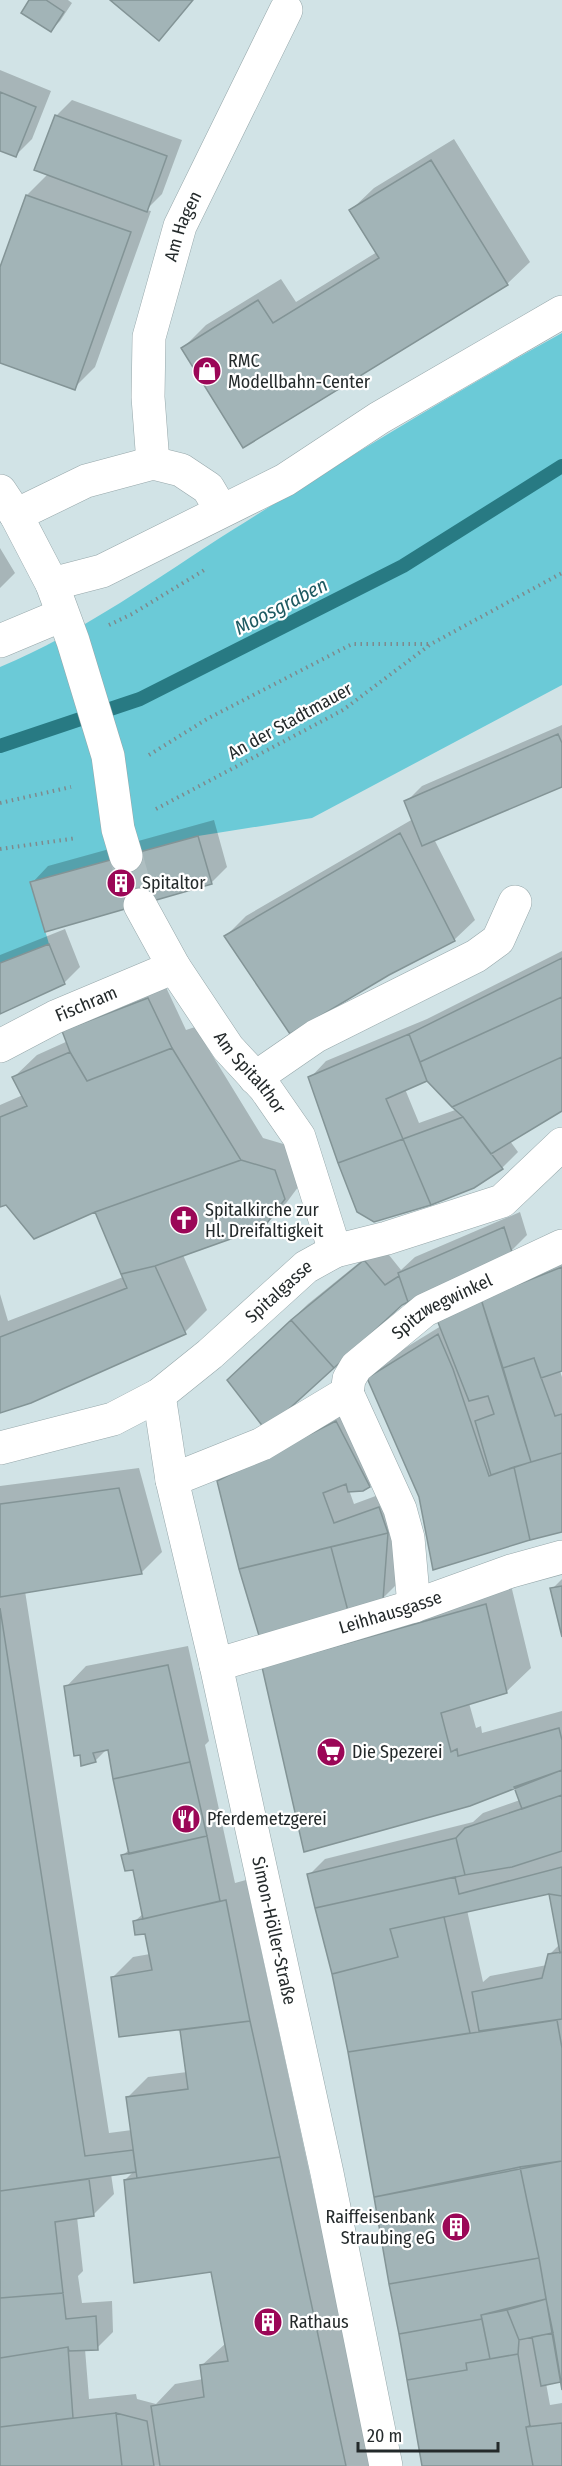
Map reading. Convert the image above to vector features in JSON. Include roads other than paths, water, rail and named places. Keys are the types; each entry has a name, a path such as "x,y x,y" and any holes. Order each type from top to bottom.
{"street":[{"name":"Am Hagen","path":"153,463 148,397 149,338 180,226 286,10"},
{"path":"52,584 102,571 285,480 379,417 562,312"},
{"path":"122,842 110,767 86,679 52,584 8,503 153,463 181,470 208,488 221,510"},
{"path":"0,640 62,615"},
{"path":"255,1078 316,1036 476,956 498,940 515,902"},
{"name":"Am Spitalthor","path":"140,905 174,967 228,1048 266,1088 299,1137 335,1251"},
{"name":"Fischram","path":"0,1046 55,1017 174,967"},
{"name":"Spitalgasse","path":"0,1448 113,1419 159,1395 210,1354 306,1268 335,1251 387,1238 502,1202 562,1144"},
{"name":"Spitzwegwinkel","path":"347,1393 349,1379 356,1367 425,1310 562,1246"},
{"path":"172,1480 262,1444 347,1393 400,1509 408,1538 414,1606"},
{"name":"Simon-Höller-Straße","path":"159,1395 172,1480 216,1665 327,2173 386,2466"},
{"name":"Leihhausgasse","path":"216,1665 414,1606 511,1571 562,1557"}],"waterway":[{"name":"Moosgraben","path":"0,746 140,699 403,566 562,466"}],"tunnel":[{"path":"126,856 140,905"}],"place":[{"name":"RMC Modellbahn-Center","path":"207,371"},
{"name":"Spitaltor","path":"121,883"},
{"name":"Spitalkirche zur Hl. Dreifaltigkeit","path":"184,1220"},
{"name":"Die Spezerei","path":"331,1752"},
{"name":"Pferdemetzgerei","path":"186,1819"},
{"name":"Raiffeisenbank Straubing eG","path":"456,2227"},
{"name":"Rathaus","path":"268,2322"}]}
